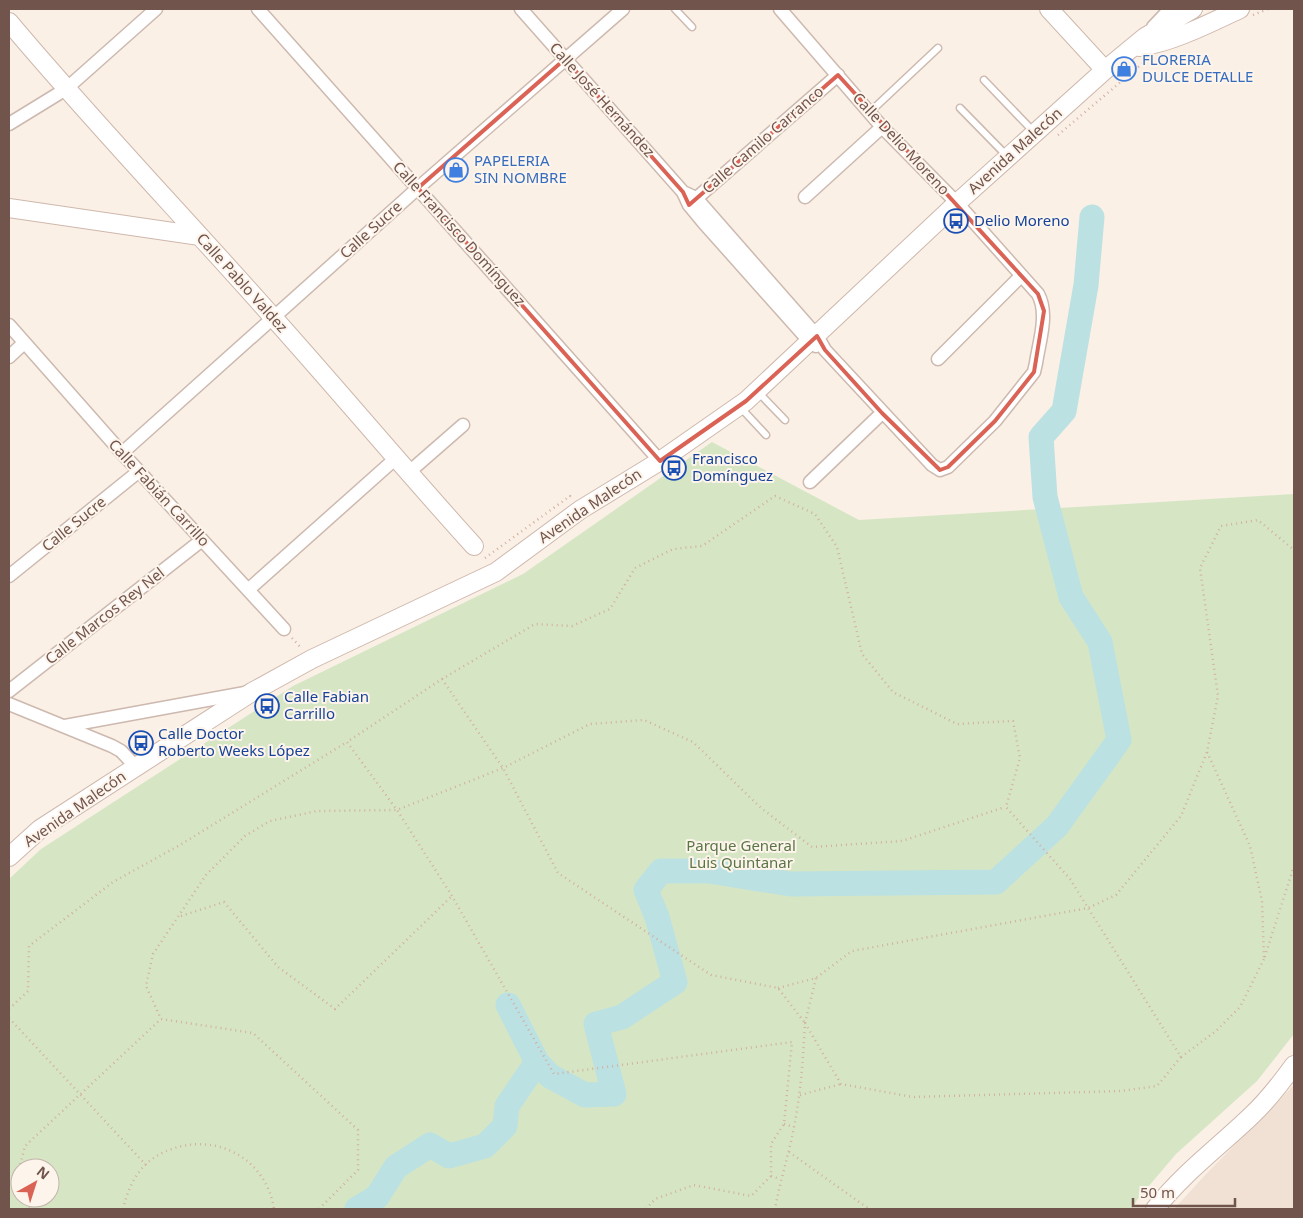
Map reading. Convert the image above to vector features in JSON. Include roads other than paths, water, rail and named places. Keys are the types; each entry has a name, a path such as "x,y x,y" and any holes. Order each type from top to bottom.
{"main road":[{"path":"1049,9 1105,70"},
{"name":"Avenida Malecón","path":"9,855 40,829 252,692 312,659 496,572 580,510 660,461 739,406 817,343 957,203 1105,70 1139,43 1193,9"},
{"name":"Avenida Malecón","path":"1139,43 1149,46 1200,27 1240,9"},
{"name":"Calle Pablo Valdez","path":"9,22 66,89 273,317 395,459 474,546"},
{"path":"9,208 200,236"},
{"path":"1156,1209 1186,1175 1277,1089 1294,1065"}],"street":[{"path":"9,124 66,89 156,9"},
{"name":"Calle Francisco Domínguez","path":"258,9 660,461"},
{"name":"Calle José Hernández","path":"521,9 817,343 932,465 940,470 948,467 995,421"},
{"name":"Calle Sucre","path":"122,453 418,188 623,9"},
{"name":"Calle Delio Moreno","path":"780,9 882,127 957,203 1038,294 1044,311 1034,372 995,421"},
{"path":"1139,43 1170,9"},
{"name":"Calle Camilo Carranco","path":"692,202 838,75"},
{"path":"804,197 882,127"},
{"path":"938,359 1021,276"},
{"name":"Calle Fabián Carrillo","path":"9,325 138,472 284,628"},
{"path":"9,357 24,343"},
{"path":"810,482 882,413"},
{"path":"408,473 463,426"},
{"path":"248,590 395,459"},
{"name":"Calle Sucre","path":"9,576 138,472"},
{"name":"Calle Marcos Rey Nel","path":"9,691 202,540"},
{"path":"66,726 252,692"},
{"path":"9,704 66,726 121,751 136,767"}],"lane":[{"path":"675,9 692,27"},
{"path":"870,112 938,48"},
{"path":"984,80 1035,133"},
{"path":"960,108 1008,157"},
{"path":"757,391 785,420"},
{"path":"739,406 766,435"}],"waterway":[{"path":"537,1062 550,1076 585,1095 614,1094 596,1024 622,1017 675,982 657,917 646,890 661,871 709,871 791,884 996,882 1057,826 1119,740 1100,642 1071,597 1045,497 1041,437 1064,411 1086,285 1092,217"},
{"path":"357,1209 377,1197 396,1167 430,1145 449,1156 485,1146 505,1126 507,1106 537,1062 508,1005"}],"place":[{"name":"FLORERIA DULCE DETALLE","path":"1124,69"},
{"name":"PAPELERIA SIN NOMBRE","path":"456,170"},
{"name":"Delio Moreno","path":"956,221"},
{"name":"Francisco Domínguez","path":"674,468"},
{"name":"Calle Fabian Carrillo","path":"267,706"},
{"name":"Calle Doctor Roberto Weeks López","path":"141,743"}],"park label":[{"name":"Parque General Luis Quintanar","path":"741,854"}]}
